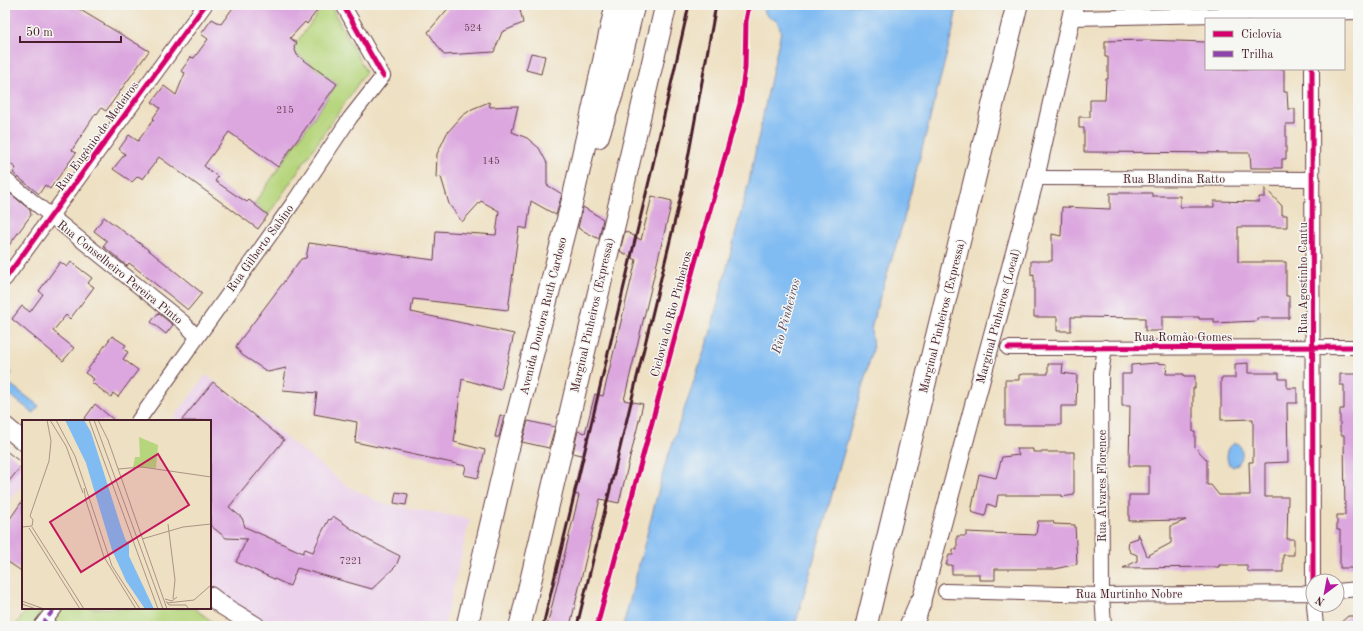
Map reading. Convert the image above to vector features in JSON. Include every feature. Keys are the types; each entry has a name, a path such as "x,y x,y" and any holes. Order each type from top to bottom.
{"highway":[{"name":"Avenida Doutora Ruth Cardoso","path":"467,626 508,450 580,166 616,5"},
{"path":"580,166 589,158 612,95 634,5"},
{"name":"Marginal Pinheiros (Expressa)","path":"520,626 666,5"},
{"name":"Marginal Pinheiros (Expressa)","path":"866,626 1017,5"},
{"path":"910,626 920,603"}],"main road":[{"name":"Marginal Pinheiros (Local)","path":"914,626 1035,178 1074,9"},
{"path":"5,426 22,440"},
{"path":"211,597 223,606 256,626"}],"street":[{"name":"Rua Eugênio de Medeiros","path":"5,279 205,5"},
{"name":"Rua Gilberto Sabino","path":"139,420 293,203 350,118 383,76 343,5"},
{"path":"1074,9 1358,12"},
{"name":"Rua Agostinho Cantu","path":"1312,70 1314,347 1313,573"},
{"name":"Rua Blandina Ratto","path":"1035,178 1313,180"},
{"name":"Rua Conselheiro Pereira Pinto","path":"5,179 183,322 197,337"},
{"name":"Rua Álvares Florence","path":"1104,626 1102,595 1102,374 1105,347"},
{"name":"Rua Romão Gomes","path":"1008,348 1358,347"},
{"path":"1345,590 1358,589"},
{"name":"Rua Murtinho Nobre","path":"945,591 1102,595 1305,593"},
{"path":"41,626 54,609"},
{"path":"1315,613 1316,626"}],"shaded area":[{"path":"206,375 346,485 381,503 470,519 444,626 278,626 246,612 211,586 211,420 173,420"},
{"path":"5,450 22,464 22,484 5,508"}],"green space":[{"path":"324,5 330,5 366,72 268,215 254,204 337,84 291,50"},
{"path":"27,609 195,609 218,626 15,626"}],"water":[{"name":"Rio Pinheiros","path":"761,5 957,5 953,30 902,226 875,313 871,330 873,349 795,626 623,626 665,465 710,334 749,181 781,31 777,21 767,16"},
{"path":"5,368 12,373 6,381 39,406 33,413 5,391"},
{"path":"1235,443 1239,444 1241,447 1242,457 1239,463 1233,467 1228,463 1227,454 1230,447"}],"building":[{"path":"5,5 72,5 149,51 106,111 101,108 97,114 96,113 72,150 76,153 50,189 45,185 39,194 13,173 16,168 5,160"},
{"path":"235,5 321,5 307,24 305,22 290,38 297,43 294,47 297,55 337,84 278,167 229,132 204,166 218,177 215,181 247,202 249,200 268,215 258,229 159,157 143,179 138,176 132,182 113,169 125,154 119,149 129,135 138,141 154,119 153,118 160,108 152,102 164,86 176,95 185,73 181,71 191,57 194,58 208,39 201,34 212,19 221,24"},
{"path":"451,5 519,5 523,23 502,32 494,52 444,55 428,32"},
{"path":"1146,40 1205,42 1205,70 1284,70 1284,92 1287,92 1288,109 1295,109 1295,124 1286,124 1286,159 1282,159 1282,168 1251,168 1250,153 1084,152 1084,128 1079,128 1079,117 1090,117 1090,100 1105,100 1106,79 1108,79 1108,57 1105,57 1105,41"},
{"path":"531,53 545,56 541,74 526,70"},
{"path":"489,102 490,107 518,106 512,132 527,138 539,148 547,163 547,185 562,194 556,215 531,201 527,229 519,227 508,310 413,299 411,312 514,334 501,390 462,379 454,442 485,450 478,478 464,475 466,466 355,442 357,422 314,414 317,393 283,390 286,368 268,372 242,355 236,347 301,259 306,258 309,243 434,260 436,231 496,235 499,211 481,201 462,222 449,204 441,177 436,178 437,154 447,133 462,116 472,109"},
{"path":"1265,188 1282,206 1282,215 1287,215 1287,227 1238,227 1238,262 1286,262 1286,296 1289,296 1289,318 1257,318 1257,321 1214,323 1214,319 1199,319 1199,317 1162,317 1162,331 1145,331 1145,318 1071,317 1071,331 1057,331 1057,317 1034,317 1034,274 1031,275 1031,261 1052,261 1052,234 1061,236 1062,207 1110,209 1110,193 1152,193 1152,196 1180,196 1180,207 1214,207 1214,201 1259,202 1259,197 1265,197"},
{"path":"11,194 30,210 31,215 5,251 5,202"},
{"path":"652,196 672,201 624,400 643,404 619,503 600,499 570,626 547,626 579,495 573,494 582,455 573,453 578,431 585,433 595,394 603,396 636,260 620,251 625,231 641,240"},
{"path":"583,207 603,219 599,239 578,228"},
{"path":"104,217 146,248 202,293 188,310 133,266 129,263 127,266 103,246 107,241 94,231"},
{"path":"60,262 67,267 71,262 92,278 88,283 94,287 70,319 66,315 53,331 74,348 63,361 12,319 22,306 30,312 43,294 39,291"},
{"path":"158,313 173,325 166,334 151,322"},
{"path":"112,336 126,345 123,349 128,352 123,359 138,370 118,397 113,393 111,397 91,382 94,379 85,373"},
{"path":"1156,363 1167,364 1166,374 1184,374 1184,376 1195,376 1195,388 1193,388 1193,432 1195,432 1195,447 1207,460 1207,485 1211,485 1219,495 1250,495 1249,462 1253,462 1253,419 1221,420 1221,378 1235,378 1235,364 1248,363 1248,373 1279,373 1279,379 1287,379 1287,388 1297,388 1297,403 1287,403 1288,462 1265,463 1265,497 1288,497 1287,539 1294,539 1294,555 1283,555 1283,572 1250,572 1247,570 1247,565 1219,565 1219,567 1123,568 1137,561 1137,555 1130,552 1128,547 1129,541 1138,538 1138,533 1147,556 1171,543 1171,526 1186,520 1129,521 1129,495 1149,495 1149,466 1129,466 1130,406 1122,406 1122,374 1131,374 1131,365"},
{"path":"1048,364 1063,364 1062,373 1077,375 1076,406 1061,406 1061,425 1005,425 1005,380 1019,380 1019,375 1023,374 1048,374"},
{"path":"1340,374 1358,374 1357,568 1340,568 1340,530 1337,530 1337,515 1345,515 1344,435 1341,435 1340,430 1340,409 1344,409 1344,385 1340,385"},
{"path":"213,382 284,440 229,507 242,518 245,527 303,553 305,549 313,552 329,519 331,520 333,516 368,540 400,556 396,566 372,589 297,568 290,586 236,562 247,539 226,538 211,526 211,420 182,420"},
{"path":"95,404 114,420 84,420"},
{"path":"500,415 504,416 499,437 495,437"},
{"path":"528,421 555,427 549,448 522,442"},
{"path":"1016,449 1033,449 1033,452 1074,452 1074,495 1062,497 1062,495 998,495 996,507 988,504 985,516 971,512 979,474 996,478 1002,457 1019,455"},
{"path":"5,450 22,463 22,465 5,486"},
{"path":"396,492 408,494 406,505 394,503"},
{"path":"22,501 22,571 5,560 5,526"},
{"path":"1038,521 1053,521 1054,524 1075,525 1077,564 1055,569 995,569 995,580 979,580 979,574 952,574 952,565 946,565 949,555 953,555 953,549 957,550 957,536 966,536 966,532 1036,535"},
{"path":"1348,616 1358,616 1358,626 1337,626"}],"railway":[{"path":"543,626 651,173 689,5"},
{"path":"577,626 682,191 716,5"}],"marked path":[{"path":"41,626 54,609"}],"cycle path":[{"path":"5,279 205,5"},
{"path":"343,5 383,76"},
{"name":"Ciclovia do Rio Pinheiros","path":"597,626 694,266 740,104 745,68 746,21 749,5"},
{"path":"1312,70 1313,573"},
{"path":"1008,348 1358,347"}]}
